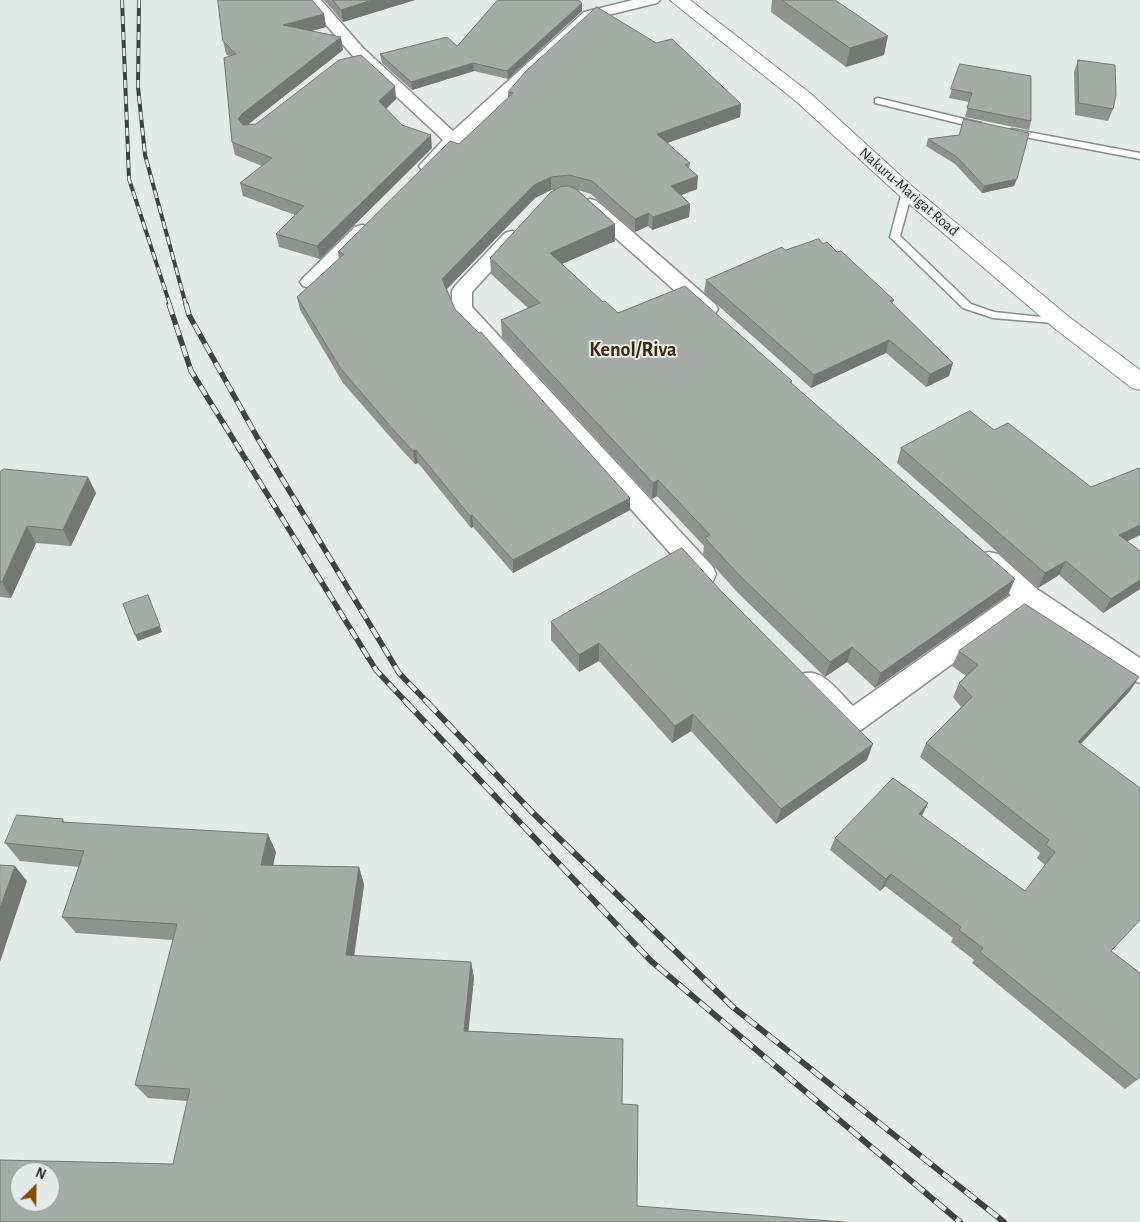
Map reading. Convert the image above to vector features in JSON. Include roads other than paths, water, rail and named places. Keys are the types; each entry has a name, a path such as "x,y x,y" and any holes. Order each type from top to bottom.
{"main road":[{"name":"Nakuru-Marigat Road","path":"679,0 804,98 907,192 1061,322 1140,382"}],"street":[{"path":"313,0 357,52 453,140"},
{"path":"412,181 453,140 578,24 590,16 652,0"},
{"path":"342,63 357,52"},
{"path":"569,194 584,200 726,325"},
{"path":"310,282 372,221"},
{"path":"526,222 462,291 462,308 722,594"},
{"path":"970,545 1028,596 1140,672"},
{"path":"797,668 852,722 1028,596"}],"lane":[{"path":"878,101 986,127"},
{"path":"1002,131 1140,156"},
{"path":"907,192 895,237 967,306 993,315 1061,322"}],"railway":[{"path":"122,0 129,179 170,305"},
{"path":"139,0 138,87 145,155 186,305"},
{"path":"169,304 191,371 376,670 407,703"},
{"path":"186,304 189,315 257,437 399,673 428,703"},
{"path":"406,702 651,961 960,1222"},
{"path":"427,702 531,811 734,1008 1004,1222"}],"district":[{"name":"Kenol/Riva","path":"633,350"}]}
